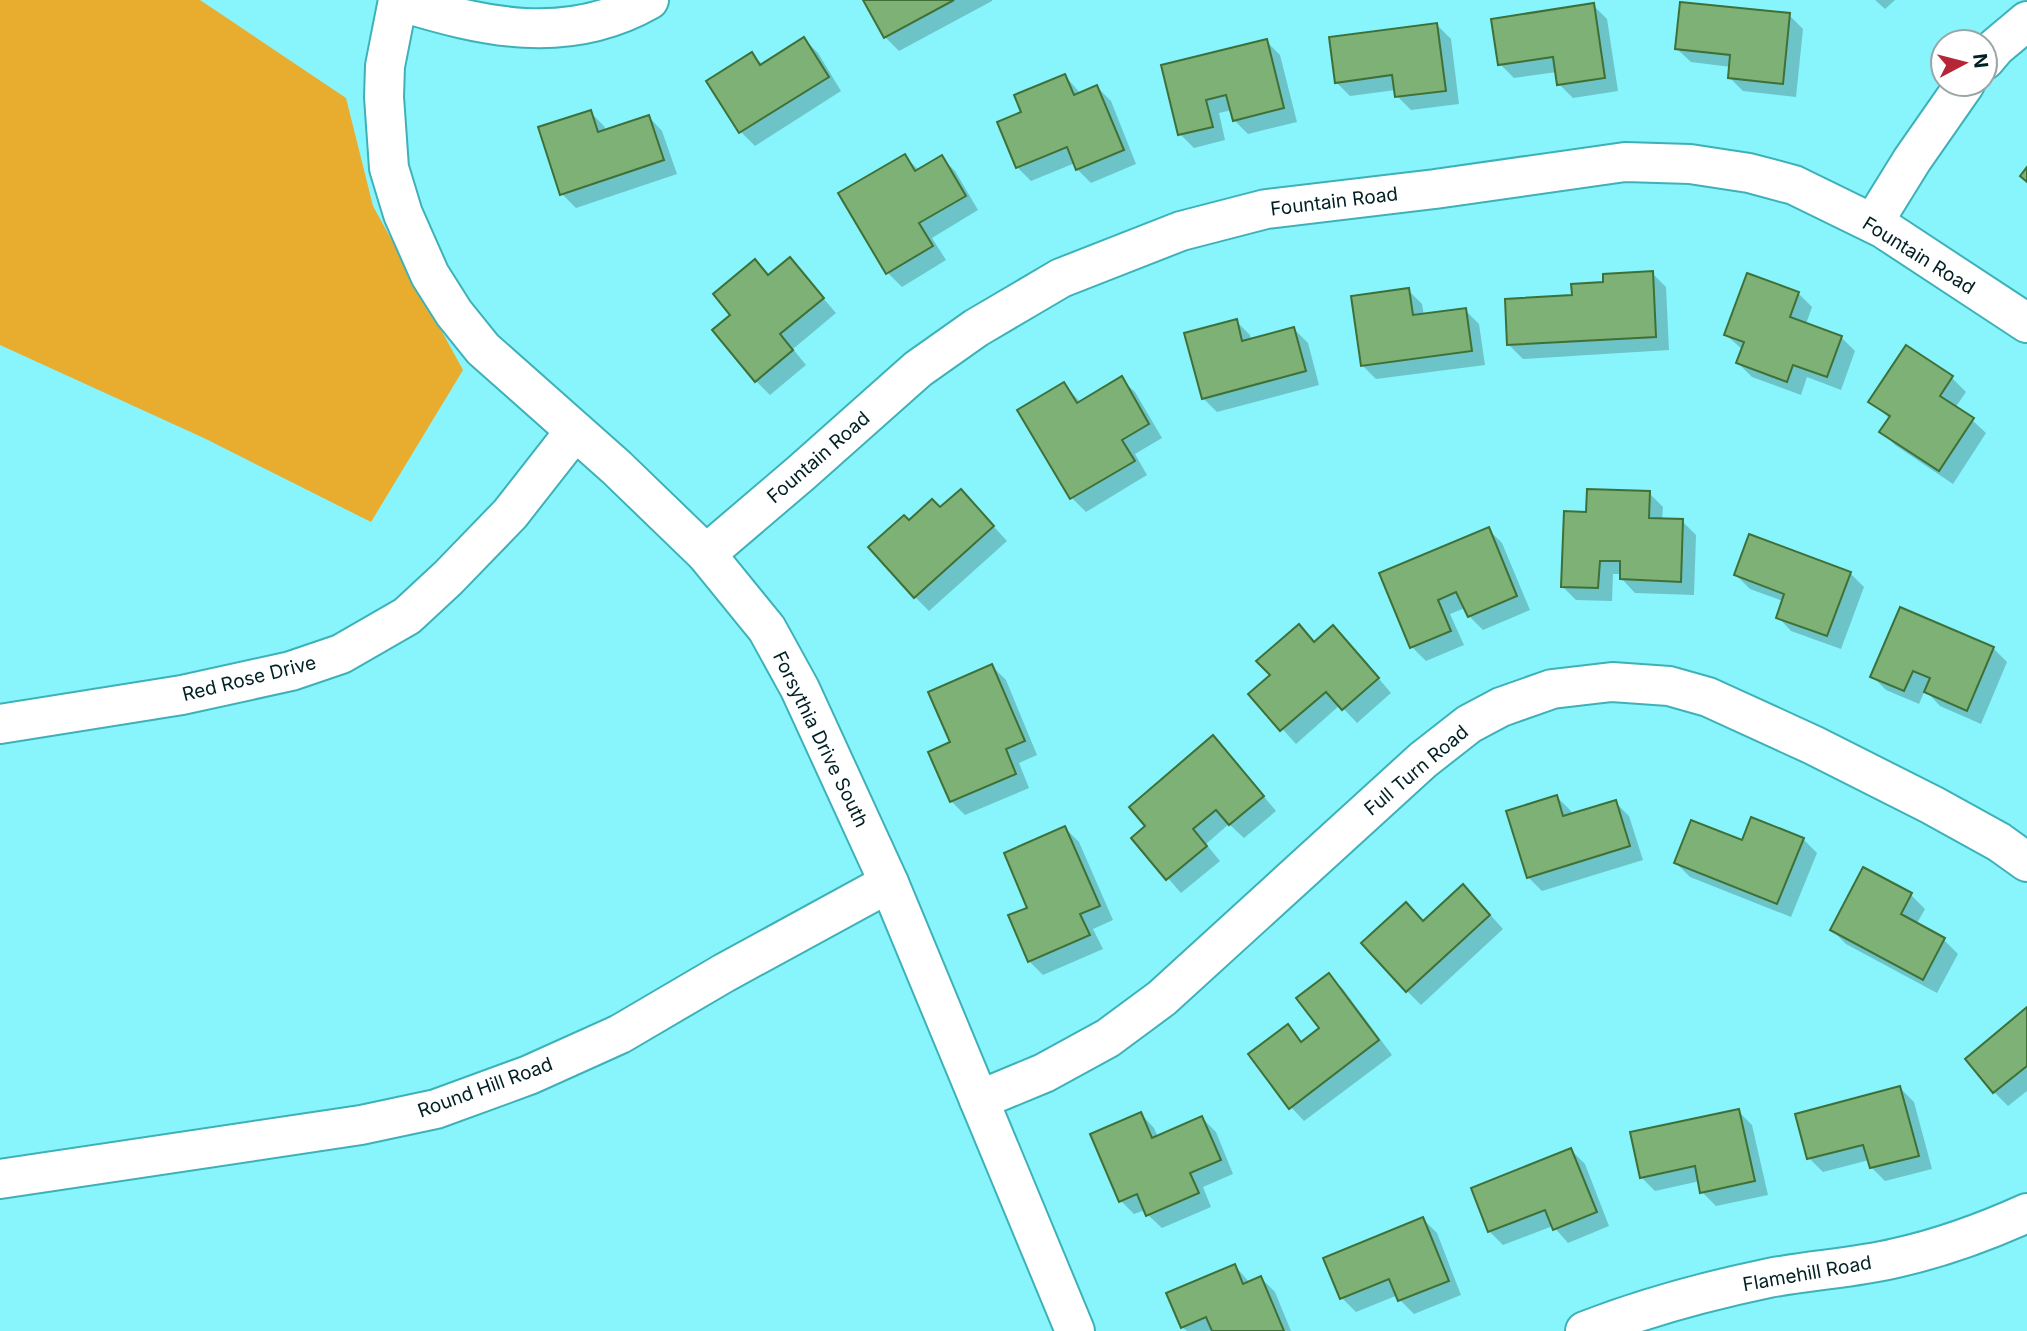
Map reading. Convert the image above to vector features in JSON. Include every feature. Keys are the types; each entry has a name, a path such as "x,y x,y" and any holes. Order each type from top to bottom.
{"street":[{"path":"398,0 450,16 516,28 561,28 606,20 649,0"},
{"name":"Forsythia Drive South","path":"398,0 385,66 384,97 389,168 403,214 430,275 454,313 483,349 616,467 706,554 767,629 793,677 889,883 1075,1331"},
{"path":"1999,44 2027,21"},
{"path":"1873,223 1955,98"},
{"name":"Fountain Road","path":"706,554 918,369 975,328 1061,278 1181,230 1266,209 1435,189 1625,162 1690,164 1749,173 1794,186 1873,223 2027,323"},
{"name":"Red Rose Drive","path":"0,724 182,695 291,671 341,654 407,616 448,578 510,514 575,430"},
{"name":"Full Turn Road","path":"979,1100 1044,1073 1108,1038 1162,998 1423,760 1469,724 1501,707 1552,689 1612,682 1669,686 1708,697 1813,745 1932,805 1999,842 2027,862"},
{"name":"Round Hill Road","path":"0,1179 361,1125 436,1109 529,1074 620,1034 724,973 889,883"},
{"name":"Flamehill Road","path":"1585,1331 1643,1310 1725,1287 1896,1258 1972,1237 2027,1213"}],"shaded area":[{"path":"0,0 200,0 346,98 373,206 463,370 371,522 206,439 0,345"}],"building":[{"path":"863,0 954,0 884,38"},
{"path":"1680,2 1790,13 1783,84 1728,78 1730,55 1675,49"},
{"path":"1594,3 1605,78 1557,85 1553,57 1498,65 1491,19"},
{"path":"1437,23 1446,91 1395,97 1392,75 1335,83 1329,37"},
{"path":"804,37 829,77 739,133 706,81 752,52 760,65"},
{"path":"1267,39 1284,108 1233,121 1226,95 1206,100 1213,127 1178,135 1161,65"},
{"path":"1065,74 1074,95 1097,85 1124,150 1076,170 1067,147 1016,168 997,122 1021,112 1014,95"},
{"path":"591,110 598,132 649,115 664,160 560,195 538,127"},
{"path":"905,154 915,171 942,155 966,196 919,223 933,246 886,274 838,193"},
{"path":"2027,167 2027,182 2020,176"},
{"path":"790,257 824,298 780,334 793,350 755,382 712,330 730,315 713,294 755,259 768,275"},
{"path":"1653,271 1656,337 1507,345 1505,299 1572,295 1571,284 1603,282 1603,274"},
{"path":"1747,273 1799,292 1790,317 1842,336 1827,377 1793,365 1787,382 1736,363 1744,342 1724,335"},
{"path":"1409,288 1413,315 1466,308 1472,351 1361,366 1351,296"},
{"path":"1237,319 1242,341 1294,327 1306,371 1202,399 1184,333"},
{"path":"1906,345 1953,376 1940,396 1974,418 1939,471 1879,432 1890,416 1868,402"},
{"path":"1122,376 1149,424 1122,440 1135,461 1070,499 1017,410 1064,382 1077,403"},
{"path":"961,489 994,526 914,598 868,547 904,515 909,520 932,499 940,507"},
{"path":"1587,489 1650,491 1649,518 1683,519 1681,582 1620,579 1620,561 1600,561 1598,588 1561,587 1564,511 1586,512"},
{"path":"1489,527 1517,596 1468,617 1456,592 1438,600 1451,631 1410,648 1379,573"},
{"path":"1749,534 1851,572 1827,636 1776,618 1784,594 1734,575"},
{"path":"1900,607 1994,647 1967,711 1924,692 1930,678 1913,671 1904,691 1870,677"},
{"path":"1299,624 1314,642 1333,625 1379,678 1342,710 1326,692 1280,731 1248,694 1270,675 1256,661"},
{"path":"992,664 1025,741 1006,749 1016,774 950,802 928,752 950,742 928,692"},
{"path":"1213,735 1264,796 1229,825 1216,810 1193,829 1207,846 1166,880 1131,838 1145,826 1129,807"},
{"path":"1557,795 1563,816 1616,800 1630,846 1527,878 1506,811"},
{"path":"1751,817 1804,838 1777,904 1674,863 1691,820 1742,840"},
{"path":"1065,826 1100,906 1080,914 1090,935 1028,962 1008,915 1027,908 1004,853"},
{"path":"1863,867 1912,893 1901,914 1945,938 1923,980 1830,930"},
{"path":"1463,884 1490,915 1406,992 1361,943 1406,902 1423,921"},
{"path":"1329,973 1379,1040 1289,1109 1248,1054 1288,1024 1301,1042 1319,1028 1296,998"},
{"path":"2027,1007 2027,1066 1993,1093 1965,1059"},
{"path":"1900,1086 1919,1156 1870,1168 1863,1145 1807,1159 1795,1114"},
{"path":"1739,1109 1755,1181 1700,1193 1695,1166 1640,1178 1630,1132"},
{"path":"1141,1112 1152,1138 1202,1116 1221,1160 1190,1173 1199,1193 1146,1216 1137,1194 1119,1202 1090,1134"},
{"path":"1571,1148 1597,1212 1553,1230 1545,1210 1488,1232 1471,1188"},
{"path":"1423,1217 1449,1281 1398,1301 1389,1279 1340,1299 1323,1258"},
{"path":"1235,1264 1243,1284 1261,1276 1284,1331 1212,1331 1206,1317 1181,1328 1166,1293"}]}
